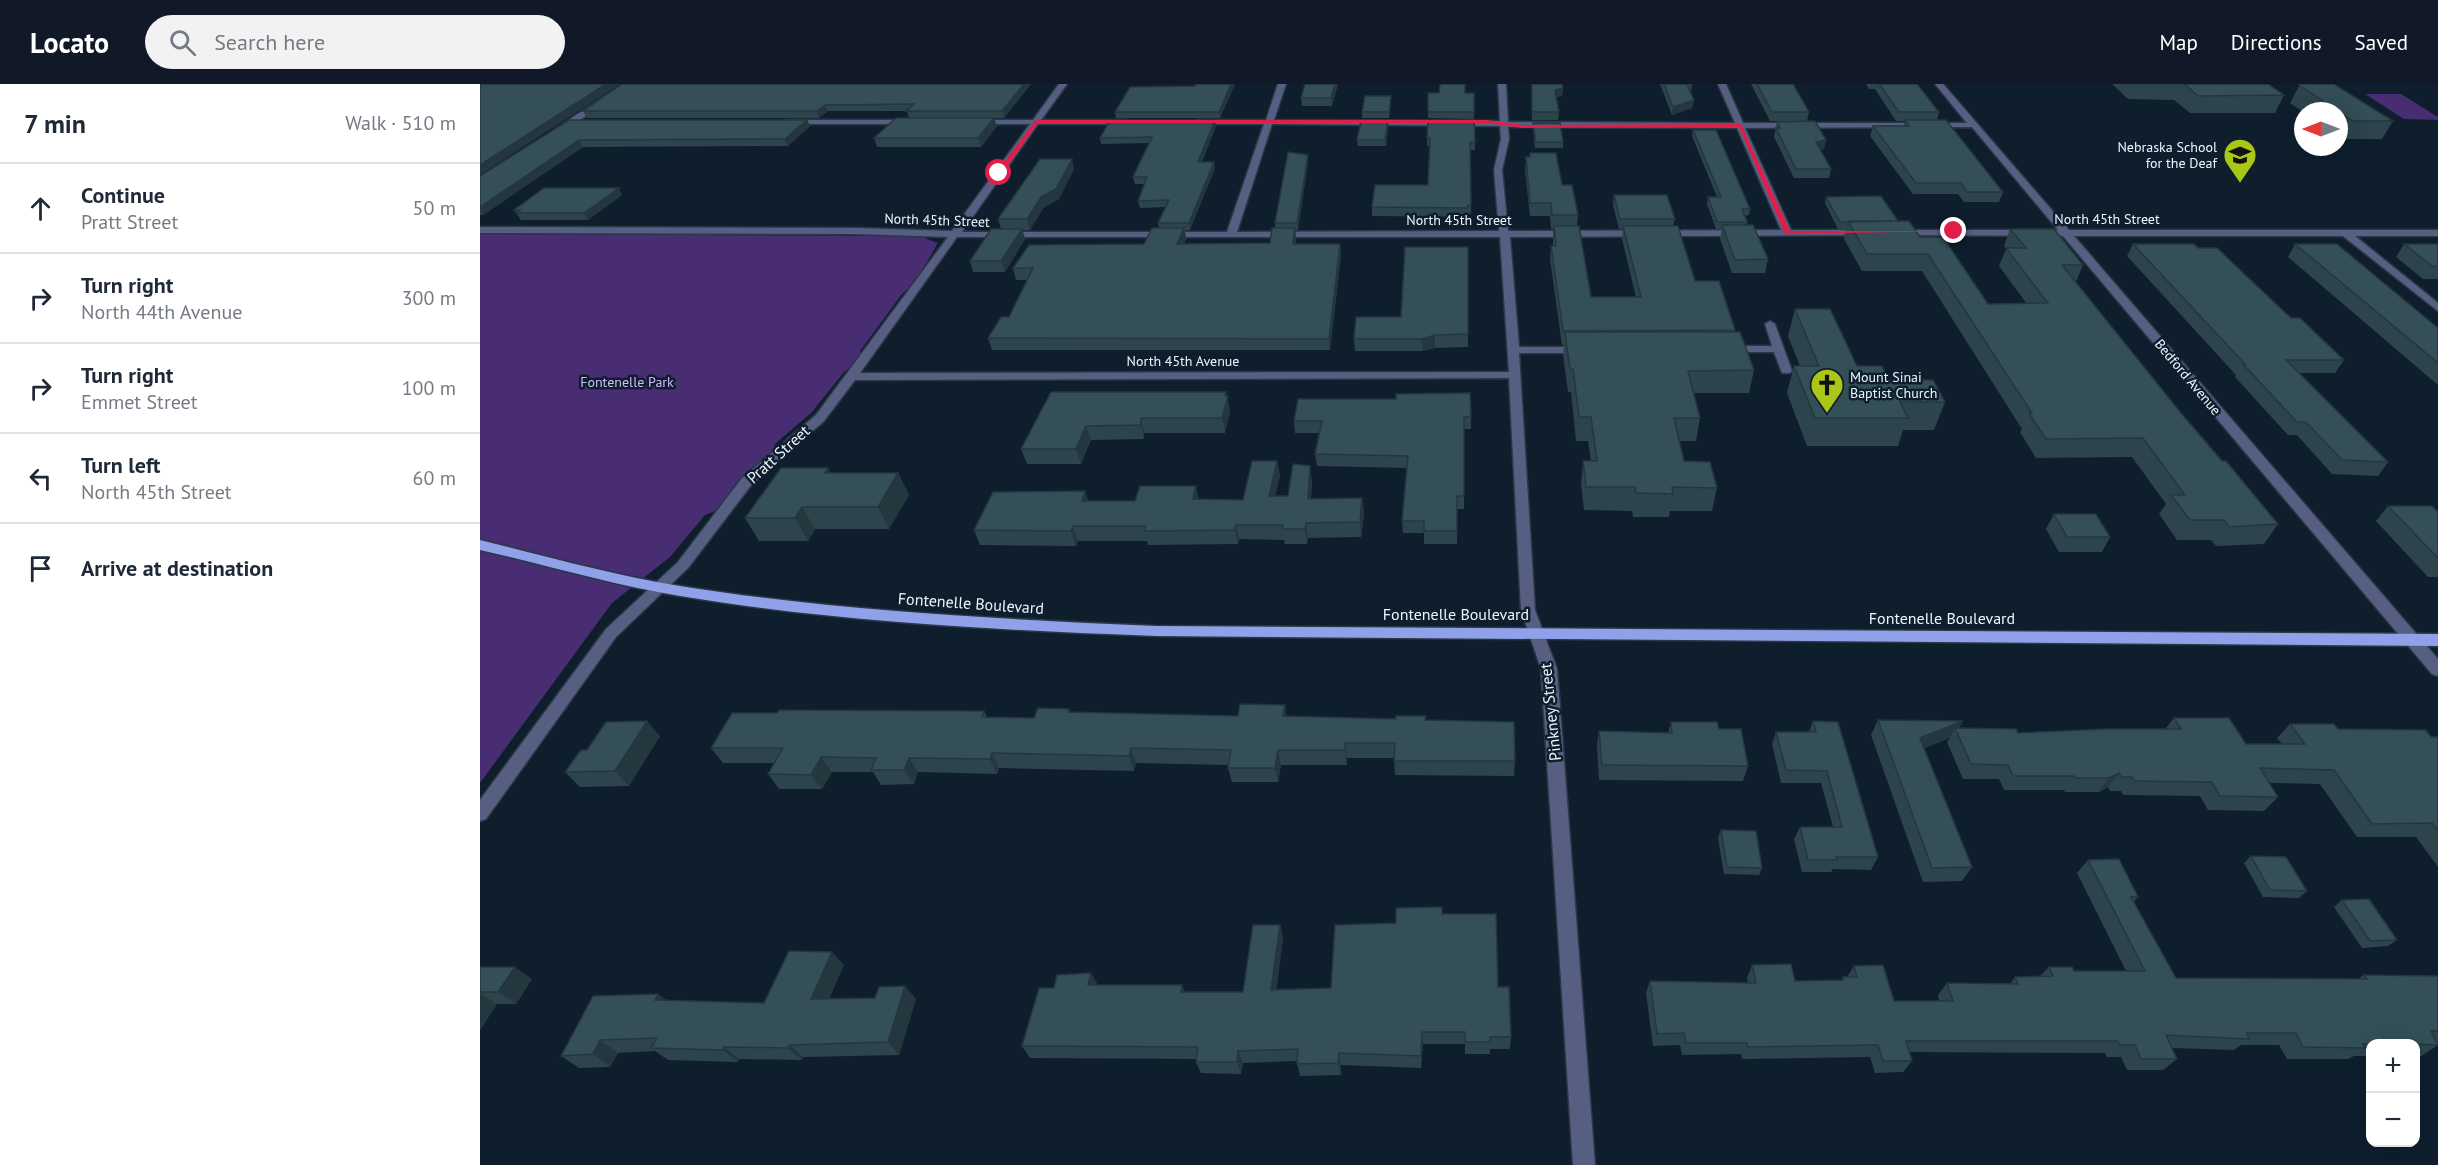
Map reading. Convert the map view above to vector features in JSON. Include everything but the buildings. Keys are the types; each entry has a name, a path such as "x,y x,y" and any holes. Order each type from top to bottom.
{"main road":[{"name":"Fontenelle Boulevard","path":"480,545 659,587 856,612 1053,627 1168,631 2438,640"}],"street":[{"path":"551,135 628,84"},
{"name":"Pratt Street","path":"480,814 611,633 683,565 747,482 820,418 1063,84"},
{"path":"1231,234 1282,84"},
{"name":"Pinkney Street","path":"1502,84 1505,139 1498,170 1501,223 1507,243 1528,610 1549,669 1584,1165"},
{"path":"1722,84 1788,233"},
{"name":"Bedford Avenue","path":"1939,84 2438,670"},
{"path":"570,122 593,122"},
{"path":"775,122 925,122"},
{"path":"970,122 1141,122"},
{"path":"1187,122 1487,122 1522,126 1974,125"},
{"name":"North 45th Street","path":"480,230 856,231 955,234 1877,233"},
{"path":"2343,232 2438,309"},
{"name":"North 45th Street","path":"1888,233 2438,233"},
{"path":"1770,324 1786,371"},
{"path":"1717,349 1777,349"},
{"path":"1513,350 1597,350"},
{"name":"North 45th Avenue","path":"852,377 1515,375"}],"green space":[{"path":"2365,94 2401,94 2438,117 2438,120 2404,119"},
{"name":"Fontenelle Park","path":"671,227 705,229 702,235 898,236 922,237 938,243 914,284 902,294 860,351 862,359 844,372 812,412 775,444 775,449 749,472 715,511 705,515 670,557 612,603 480,783 480,230 647,230"}],"place":[{"name":"Nebraska School for the Deaf","path":"2240,184"},
{"name":"Mount Sinai Baptist Church","path":"1827,414"}],"route":[{"path":"999,173 1036,122 1487,122 1522,126 1741,126 1788,233 1954,231"}]}
